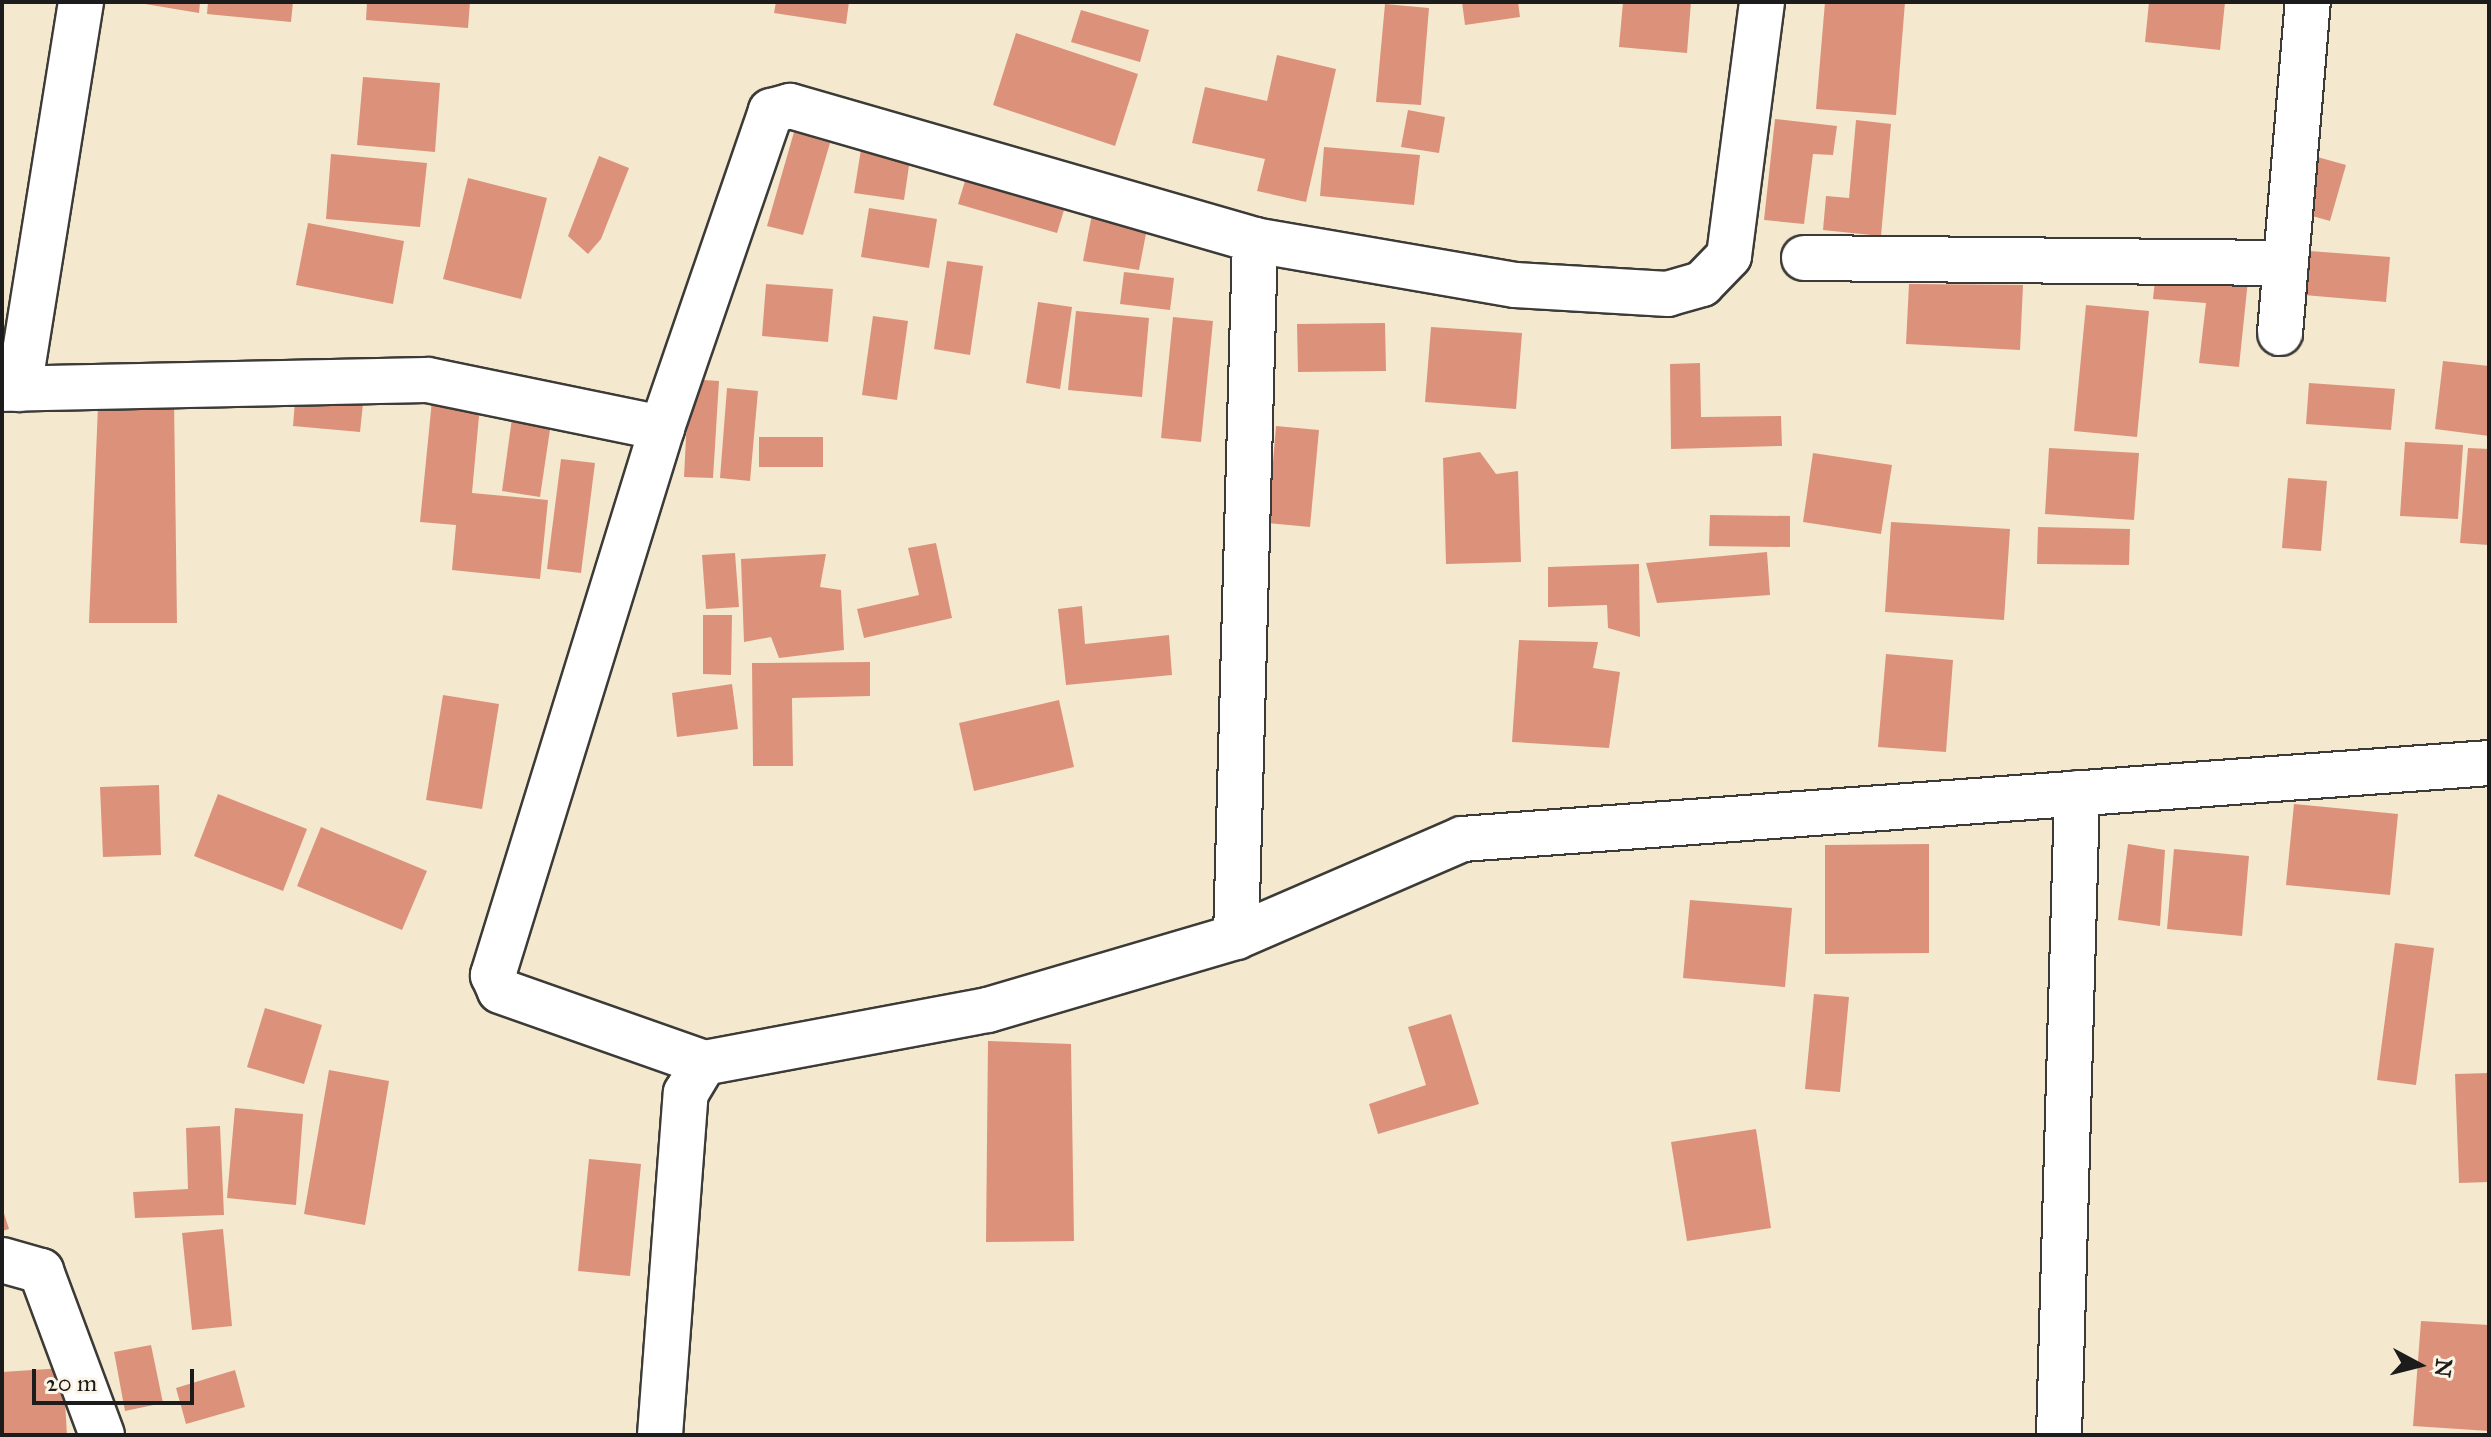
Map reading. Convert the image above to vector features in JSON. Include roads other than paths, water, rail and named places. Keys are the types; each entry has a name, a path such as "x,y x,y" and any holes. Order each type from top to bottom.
{"street":[{"path":"81,2 10,389 428,380 662,428"},
{"path":"1762,2 1729,256 1702,284 1668,294 1515,285 1255,240 790,106 771,111 662,428 493,975 513,1001 704,1063 988,1010 1236,937 1462,839 2489,763"},
{"path":"2280,333 2308,2"},
{"path":"1236,937 1255,240"},
{"path":"1804,258 2286,263"},
{"path":"2059,1435 2077,793"},
{"path":"660,1435 686,1093 704,1063"},
{"path":"2,1260 41,1271 102,1435"}]}
